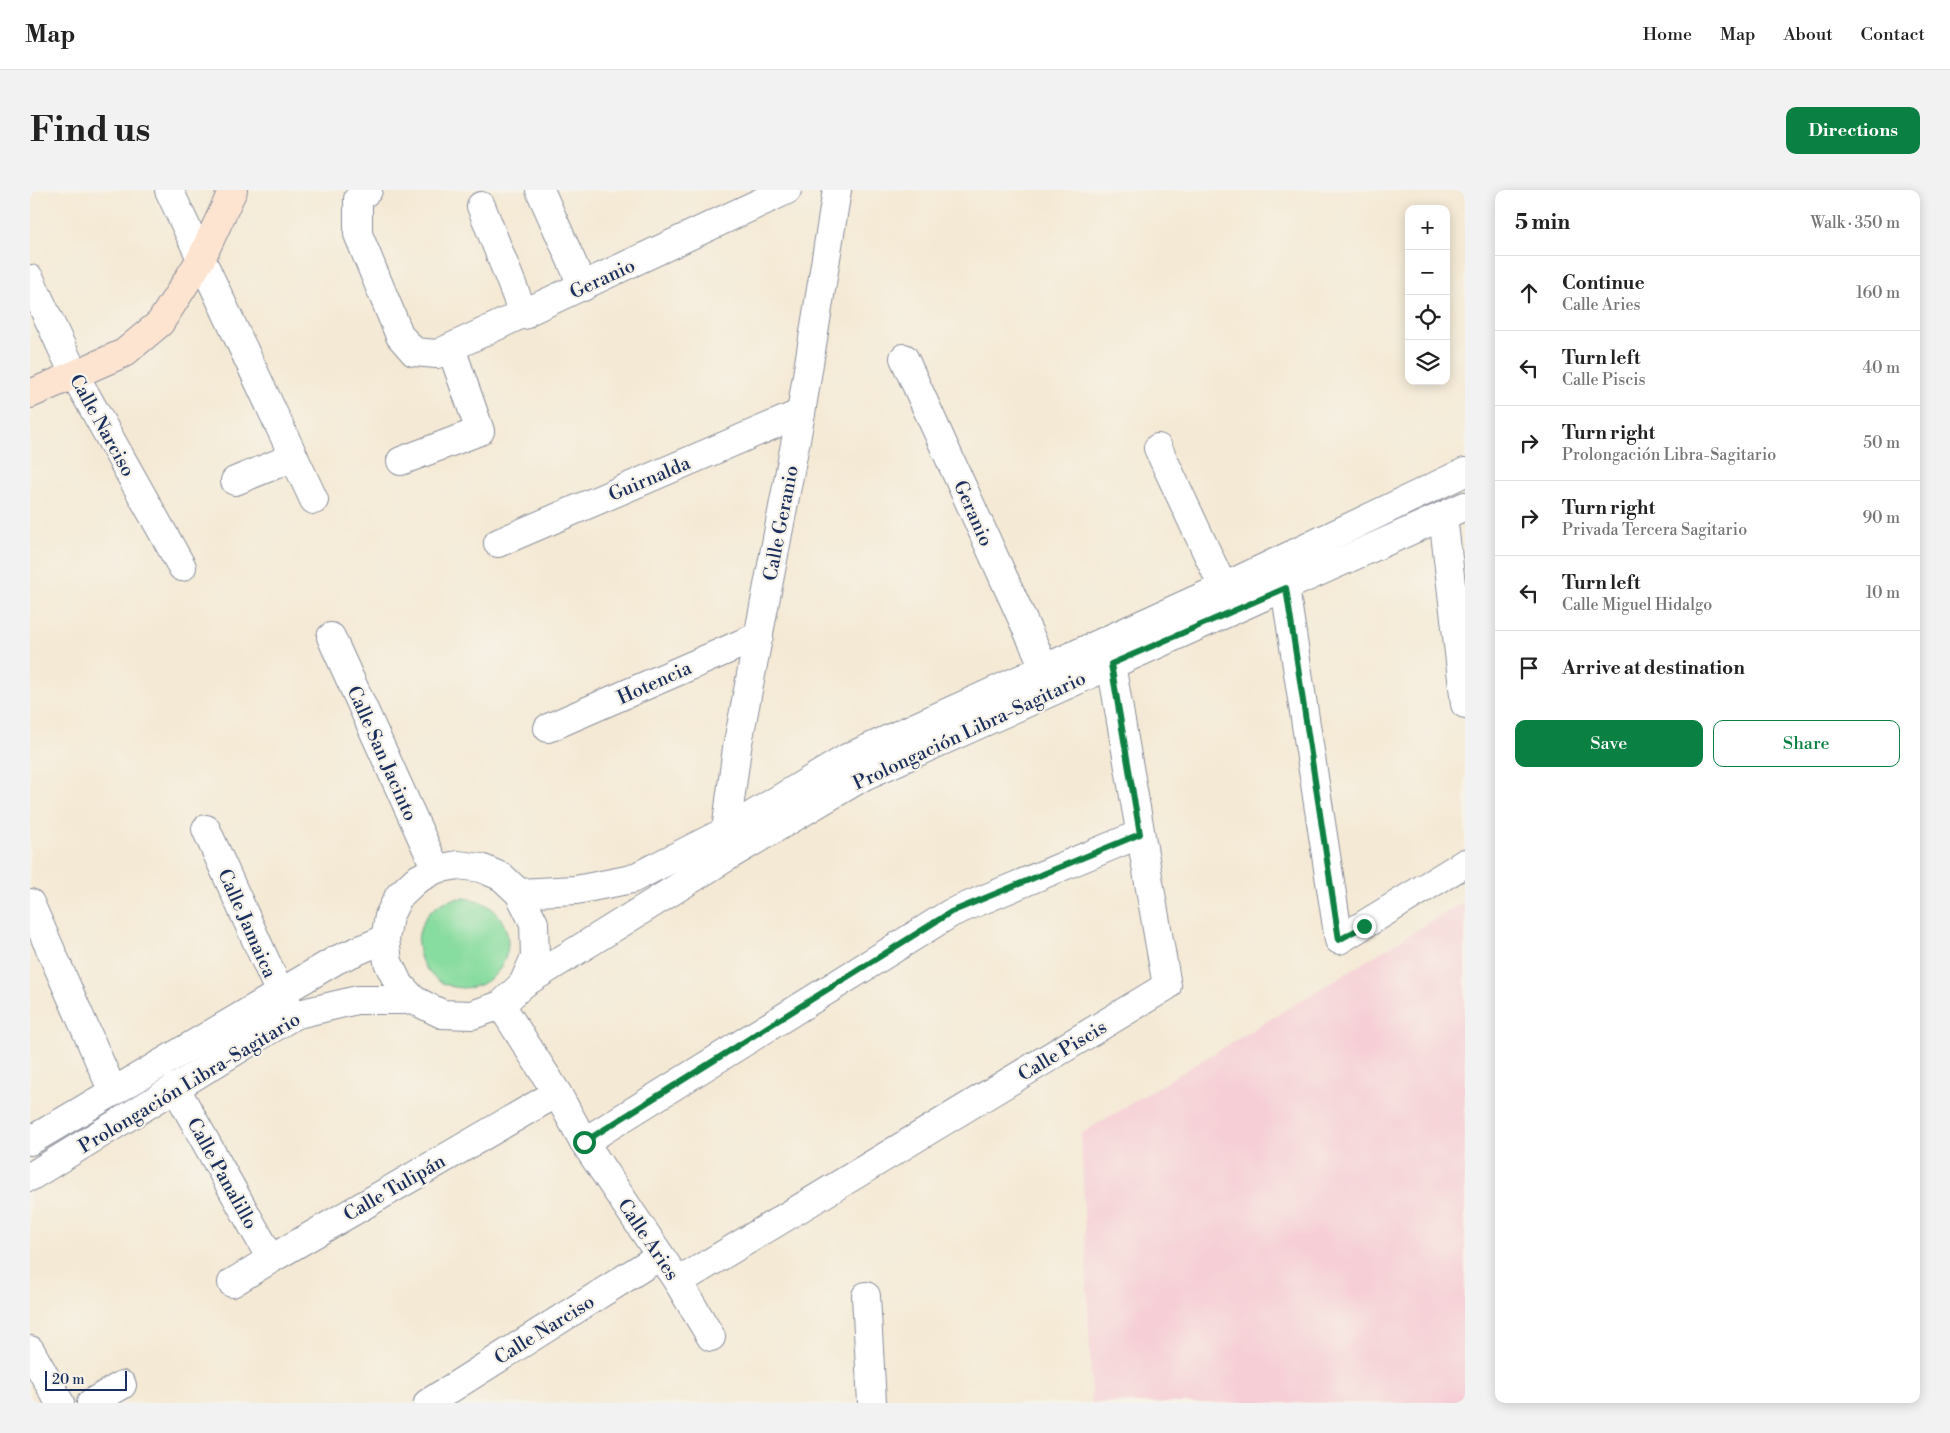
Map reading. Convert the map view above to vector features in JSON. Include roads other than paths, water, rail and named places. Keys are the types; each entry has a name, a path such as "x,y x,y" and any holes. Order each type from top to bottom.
{"street":[{"path":"169,190 314,500"},
{"path":"30,394 124,353 160,323 201,259 233,190"},
{"name":"Geranio","path":"368,190 358,199 358,234 400,336 414,352 437,354 524,315 787,190"},
{"path":"540,190 583,287"},
{"name":"Calle Geranio","path":"728,843 737,748 801,413 837,190"},
{"path":"481,206 524,315"},
{"name":"Calle Narciso","path":"30,279 74,374 182,567"},
{"path":"401,461 480,431 452,348"},
{"name":"Geranio","path":"904,358 1044,667"},
{"name":"Guirnalda","path":"498,543 801,413"},
{"path":"1158,448 1228,599"},
{"path":"235,481 294,457"},
{"name":"Prolongación Libra-Sagitario","path":"519,893 576,890 632,879 728,843 864,776 1111,664 1465,472"},
{"path":"1454,511 1465,704"},
{"name":"Prolongación Libra-Sagitario","path":"522,984 848,758 1044,667 1228,599 1286,588 1454,511"},
{"path":"1286,588 1339,940 1465,863"},
{"name":"Hotencia","path":"548,728 759,636"},
{"name":"Calle San Jacinto","path":"331,637 436,869"},
{"name":"Calle Piscis","path":"678,1282 1167,986 1111,664"},
{"name":"Calle Jamaica","path":"206,829 287,1004"},
{"path":"584,1142 951,912 1140,834"},
{"path":"458,865 481,868 502,877 519,893 534,923 535,957 522,984 501,1005 472,1015 442,1014 414,1000 398,983 388,962 385,939 389,916 399,896 416,880 436,869 458,865"},
{"path":"30,903 113,1092"},
{"name":"Prolongación Libra-Sagitario","path":"30,1177 175,1087 287,1004 336,960 385,939"},
{"name":"Prolongación Libra-Sagitario","path":"30,1141 113,1092 287,1004 358,1000 414,1000"},
{"name":"Calle Aries","path":"501,1005 557,1093 584,1142 678,1282 711,1337"},
{"name":"Calle Panalillo","path":"175,1087 270,1259"},
{"name":"Calle Tulipán","path":"232,1283 270,1259 557,1093"},
{"name":"Calle Narciso","path":"428,1403 660,1256"},
{"path":"866,1296 872,1403"},
{"path":"30,1350 60,1403"},
{"path":"91,1403 122,1386"}]}
